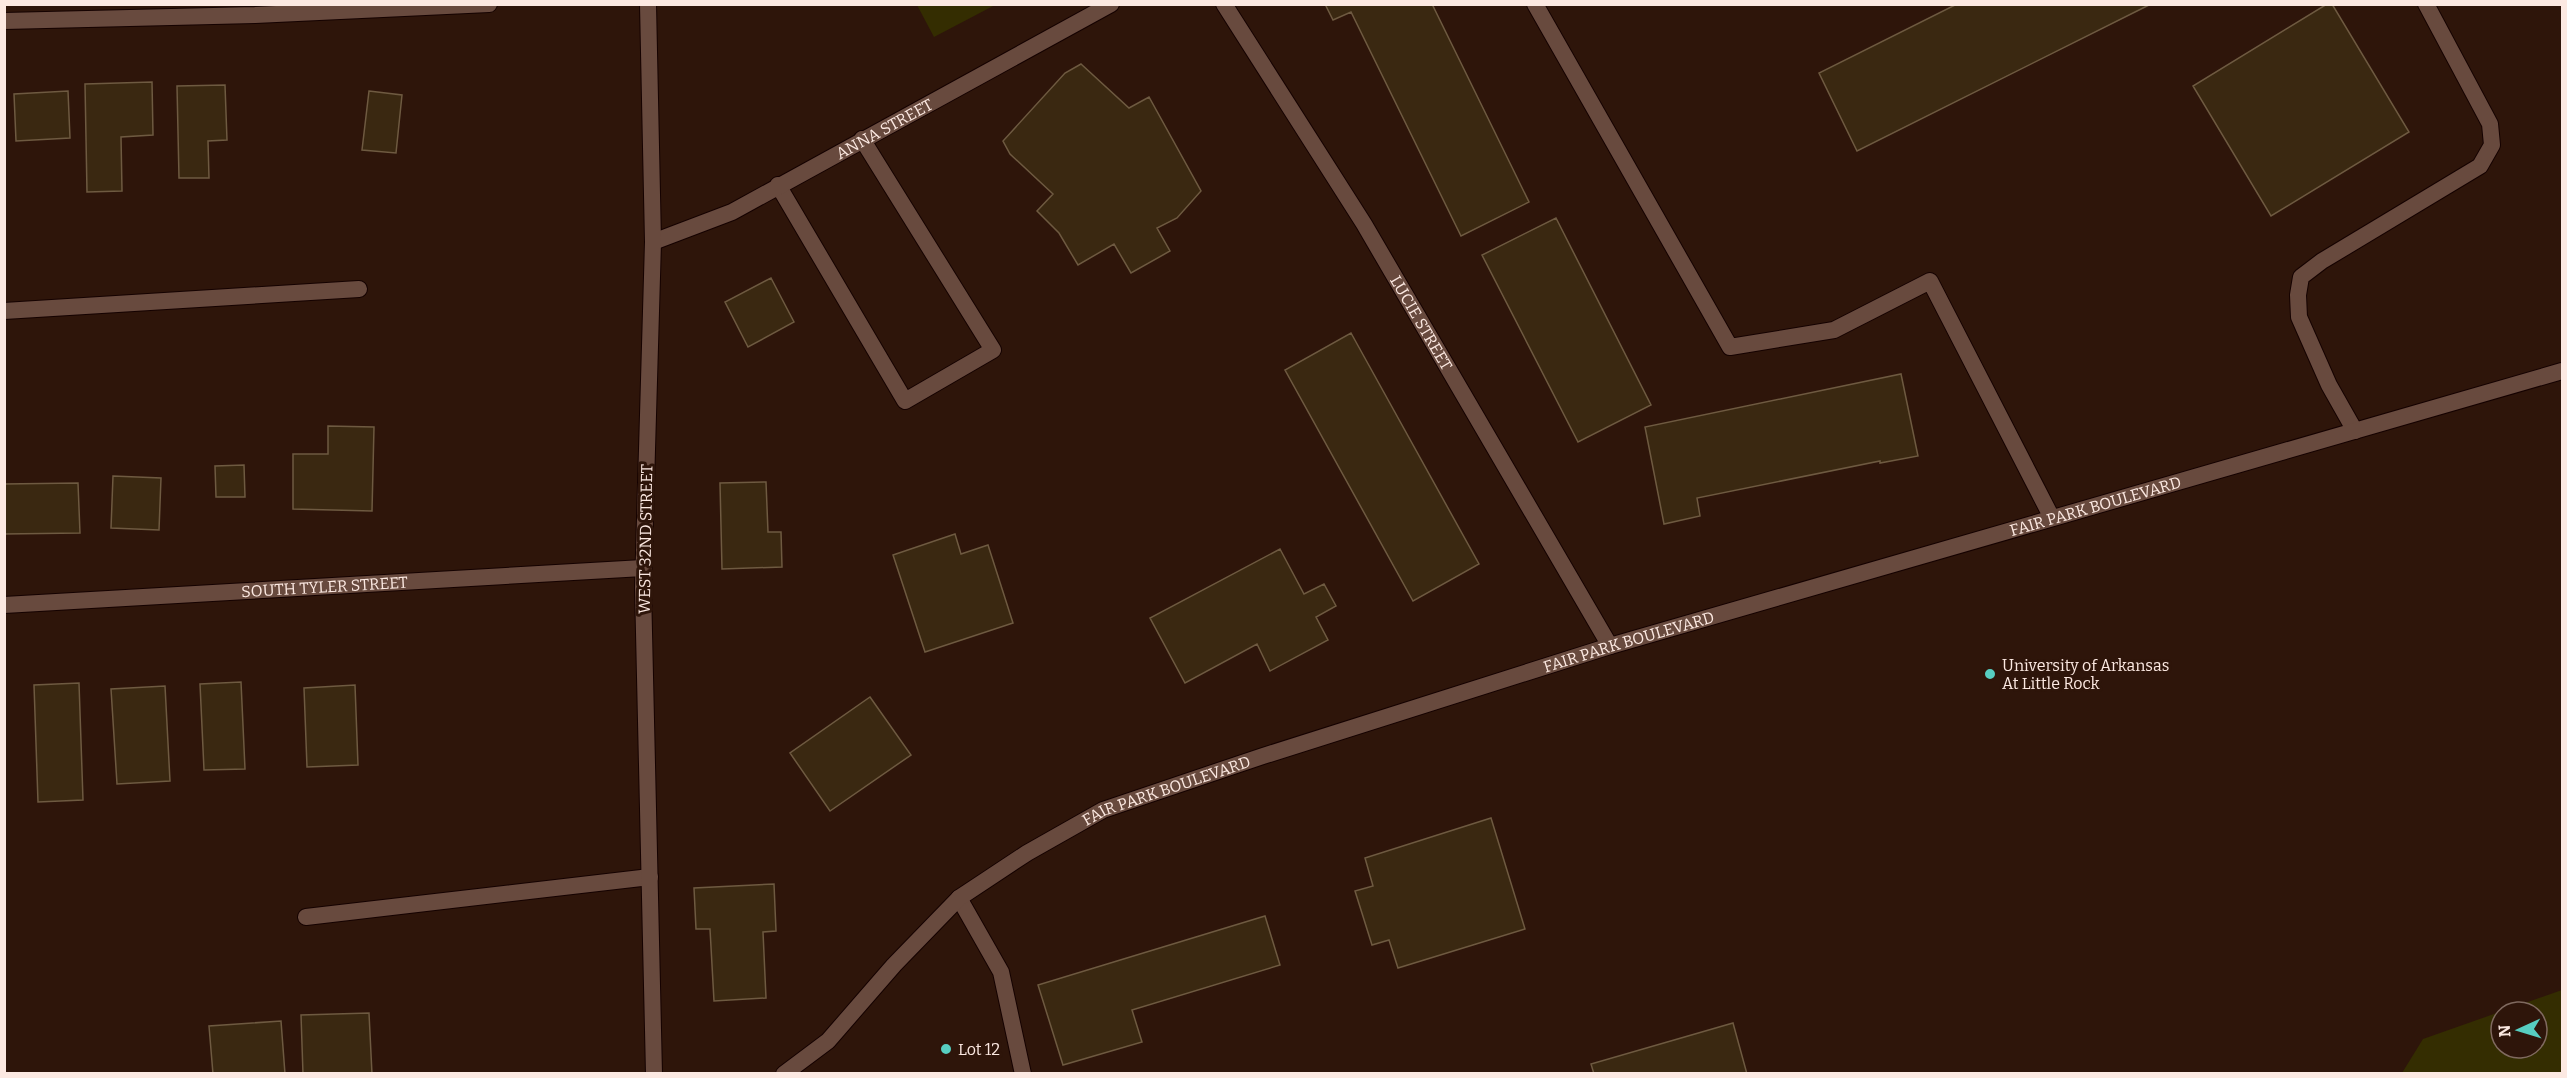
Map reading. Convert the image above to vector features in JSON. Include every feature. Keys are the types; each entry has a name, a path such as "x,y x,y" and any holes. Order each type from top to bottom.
{"street":[{"path":"4,21 255,15 489,4"},
{"name":"WEST 32ND STREET","path":"648,4 653,242 643,568 654,1074"},
{"name":"ANNA STREET","path":"653,242 732,212 1111,4"},
{"name":"LUCIE STREET","path":"1224,4 1364,224 1610,646"},
{"path":"1535,4 1730,347 1834,330 1930,280 2052,518"},
{"path":"2355,430 2329,386 2299,317 2298,295 2301,277 2322,261 2480,166 2492,145 2490,124 2426,4"},
{"path":"778,185 905,401 993,350 862,139"},
{"path":"4,311 359,289"},
{"name":"FAIR PARK BOULEVARD","path":"784,1074 828,1041 894,965 959,898 1027,852 1103,810 1263,756 1610,646 2562,371"},
{"name":"SOUTH TYLER STREET","path":"4,604 643,568"},
{"path":"306,917 650,877"},
{"path":"959,898 1001,972 1023,1074"}],"shaded area":[{"path":"917,5 995,5 934,37"},
{"path":"2562,990 2562,1073 2402,1073 2423,1039 2489,1016 2489,1060 2549,1060 2549,1000 2534,1000"}],"building":[{"path":"1325,4 1432,4 1529,202 1461,236 1351,12 1333,20"},
{"path":"1957,4 2151,4 1857,151 1819,73"},
{"path":"2327,4 2332,4 2409,132 2271,216 2193,86"},
{"path":"1081,64 1129,108 1149,97 1201,191 1177,218 1157,228 1170,251 1131,273 1114,244 1078,265 1059,233 1037,211 1053,194 1010,154 1003,141 1065,73"},
{"path":"152,82 153,135 121,137 122,191 87,192 85,84"},
{"path":"225,85 227,140 208,141 209,178 179,178 177,86"},
{"path":"68,91 70,138 16,141 14,94"},
{"path":"369,91 402,95 396,153 362,150"},
{"path":"1556,218 1651,405 1578,442 1482,255"},
{"path":"771,278 794,322 748,347 725,302"},
{"path":"1351,333 1479,564 1413,601 1285,370"},
{"path":"1901,374 1918,456 1880,463 1880,461 1697,498 1700,516 1664,524 1645,427"},
{"path":"328,426 374,427 372,511 293,509 293,454 328,454"},
{"path":"244,465 245,497 216,497 215,466"},
{"path":"113,476 161,478 159,530 111,528"},
{"path":"766,482 768,532 781,532 782,567 722,569 720,483"},
{"path":"78,483 80,533 4,534 4,484"},
{"path":"955,534 961,554 988,545 1013,623 925,652 893,555"},
{"path":"1280,549 1304,594 1324,584 1336,606 1316,617 1328,640 1270,671 1257,644 1185,683 1150,618"},
{"path":"241,682 245,769 204,770 200,684"},
{"path":"79,683 83,800 38,802 34,685"},
{"path":"355,685 358,765 307,767 304,688"},
{"path":"165,686 170,781 117,784 111,689"},
{"path":"870,697 911,755 830,811 790,753"},
{"path":"1491,818 1525,929 1398,968 1389,940 1372,945 1355,891 1373,886 1365,858"},
{"path":"774,884 776,931 763,932 766,998 714,1001 710,929 696,929 694,888"},
{"path":"1265,916 1280,965 1132,1010 1142,1042 1063,1065 1038,985"},
{"path":"369,1013 372,1074 303,1074 301,1015"},
{"path":"281,1021 285,1074 213,1074 209,1026"},
{"path":"1733,1023 1747,1074 1594,1074 1591,1064"}],"place":[{"name":"University of Arkansas At Little Rock","path":"1990,674"},
{"name":"Lot 12","path":"946,1049"}]}
